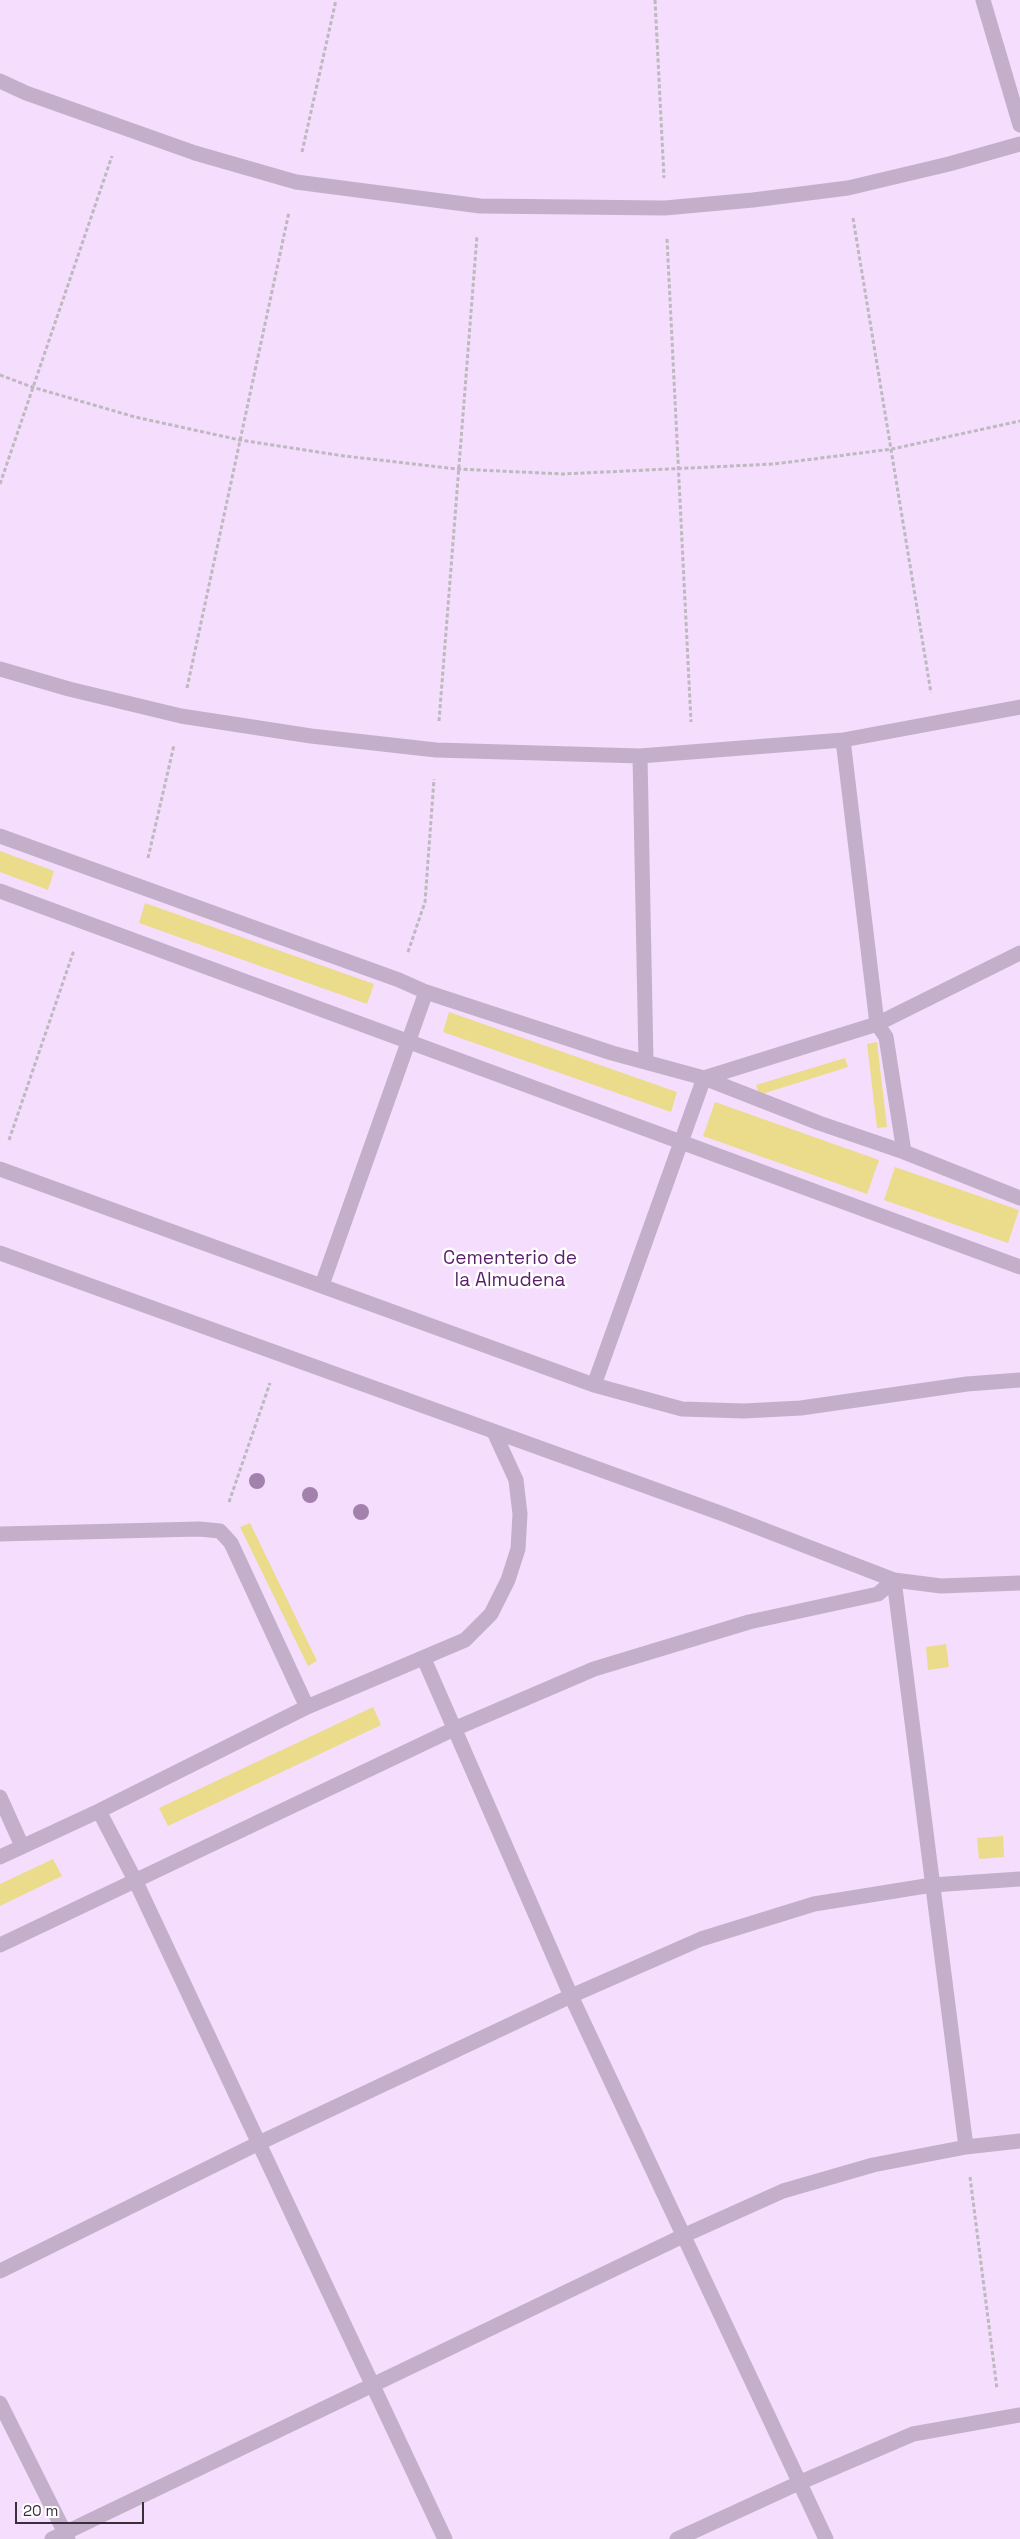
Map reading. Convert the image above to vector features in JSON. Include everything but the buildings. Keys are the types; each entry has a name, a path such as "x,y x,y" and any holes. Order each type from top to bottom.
{"lane":[{"path":"983,0 1020,125"},
{"path":"0,81 195,153 296,182 480,206 665,208 848,188 949,164 1020,144"},
{"path":"0,669 69,689 181,716 310,736 436,750 640,756 843,740 1020,707"},
{"path":"843,740 877,1024 886,1038 904,1152"},
{"path":"640,756 646,1062"},
{"path":"0,836 399,980 426,992 646,1062 704,1078 819,1123 904,1152 1020,1198"},
{"path":"0,892 1020,1267"},
{"path":"704,1078 877,1024 1020,953"},
{"path":"322,1285 426,992"},
{"path":"594,1385 704,1078"},
{"path":"0,1169 594,1385 682,1409 744,1411 801,1408 967,1384 1020,1380"},
{"path":"0,1253 723,1514 894,1580 941,1586 1020,1583"},
{"path":"0,1857 99,1811 307,1707 465,1640 491,1614 508,1580 518,1549 520,1514 516,1480 494,1432"},
{"path":"0,1534 199,1529 220,1531 231,1543 307,1707"},
{"path":"0,1945 454,1729 594,1669 749,1622 878,1594 894,1580"},
{"path":"894,1580 966,2147"},
{"path":"424,1659 571,1996 685,2235 826,2539"},
{"path":"0,1797 22,1846"},
{"path":"99,1811 135,1880 445,2539"},
{"path":"0,2271 259,2143 571,1996 701,1939 814,1904 932,1885 1020,1879"},
{"path":"0,2403 61,2537 685,2235 783,2190 873,2165 966,2147 1020,2141"},
{"path":"677,2539 800,2482 913,2434 1020,2415"}],"path":[{"path":"141,886 181,716 336,0"},
{"path":"655,0 677,469 693,752"},
{"path":"0,484 122,127"},
{"path":"848,188 936,723"},
{"path":"399,980 425,902 457,470 480,206"},
{"path":"0,374 32,387 135,417 240,440 344,456 457,470 562,474 774,464 892,450 1020,421"},
{"path":"6,1148 84,922"},
{"path":"220,1531 280,1354"},
{"path":"966,2147 1001,2417"}],"green space":[{"name":"Cementerio de la Almudena","path":"0,0 1020,0 1020,2539 0,2539"}]}
